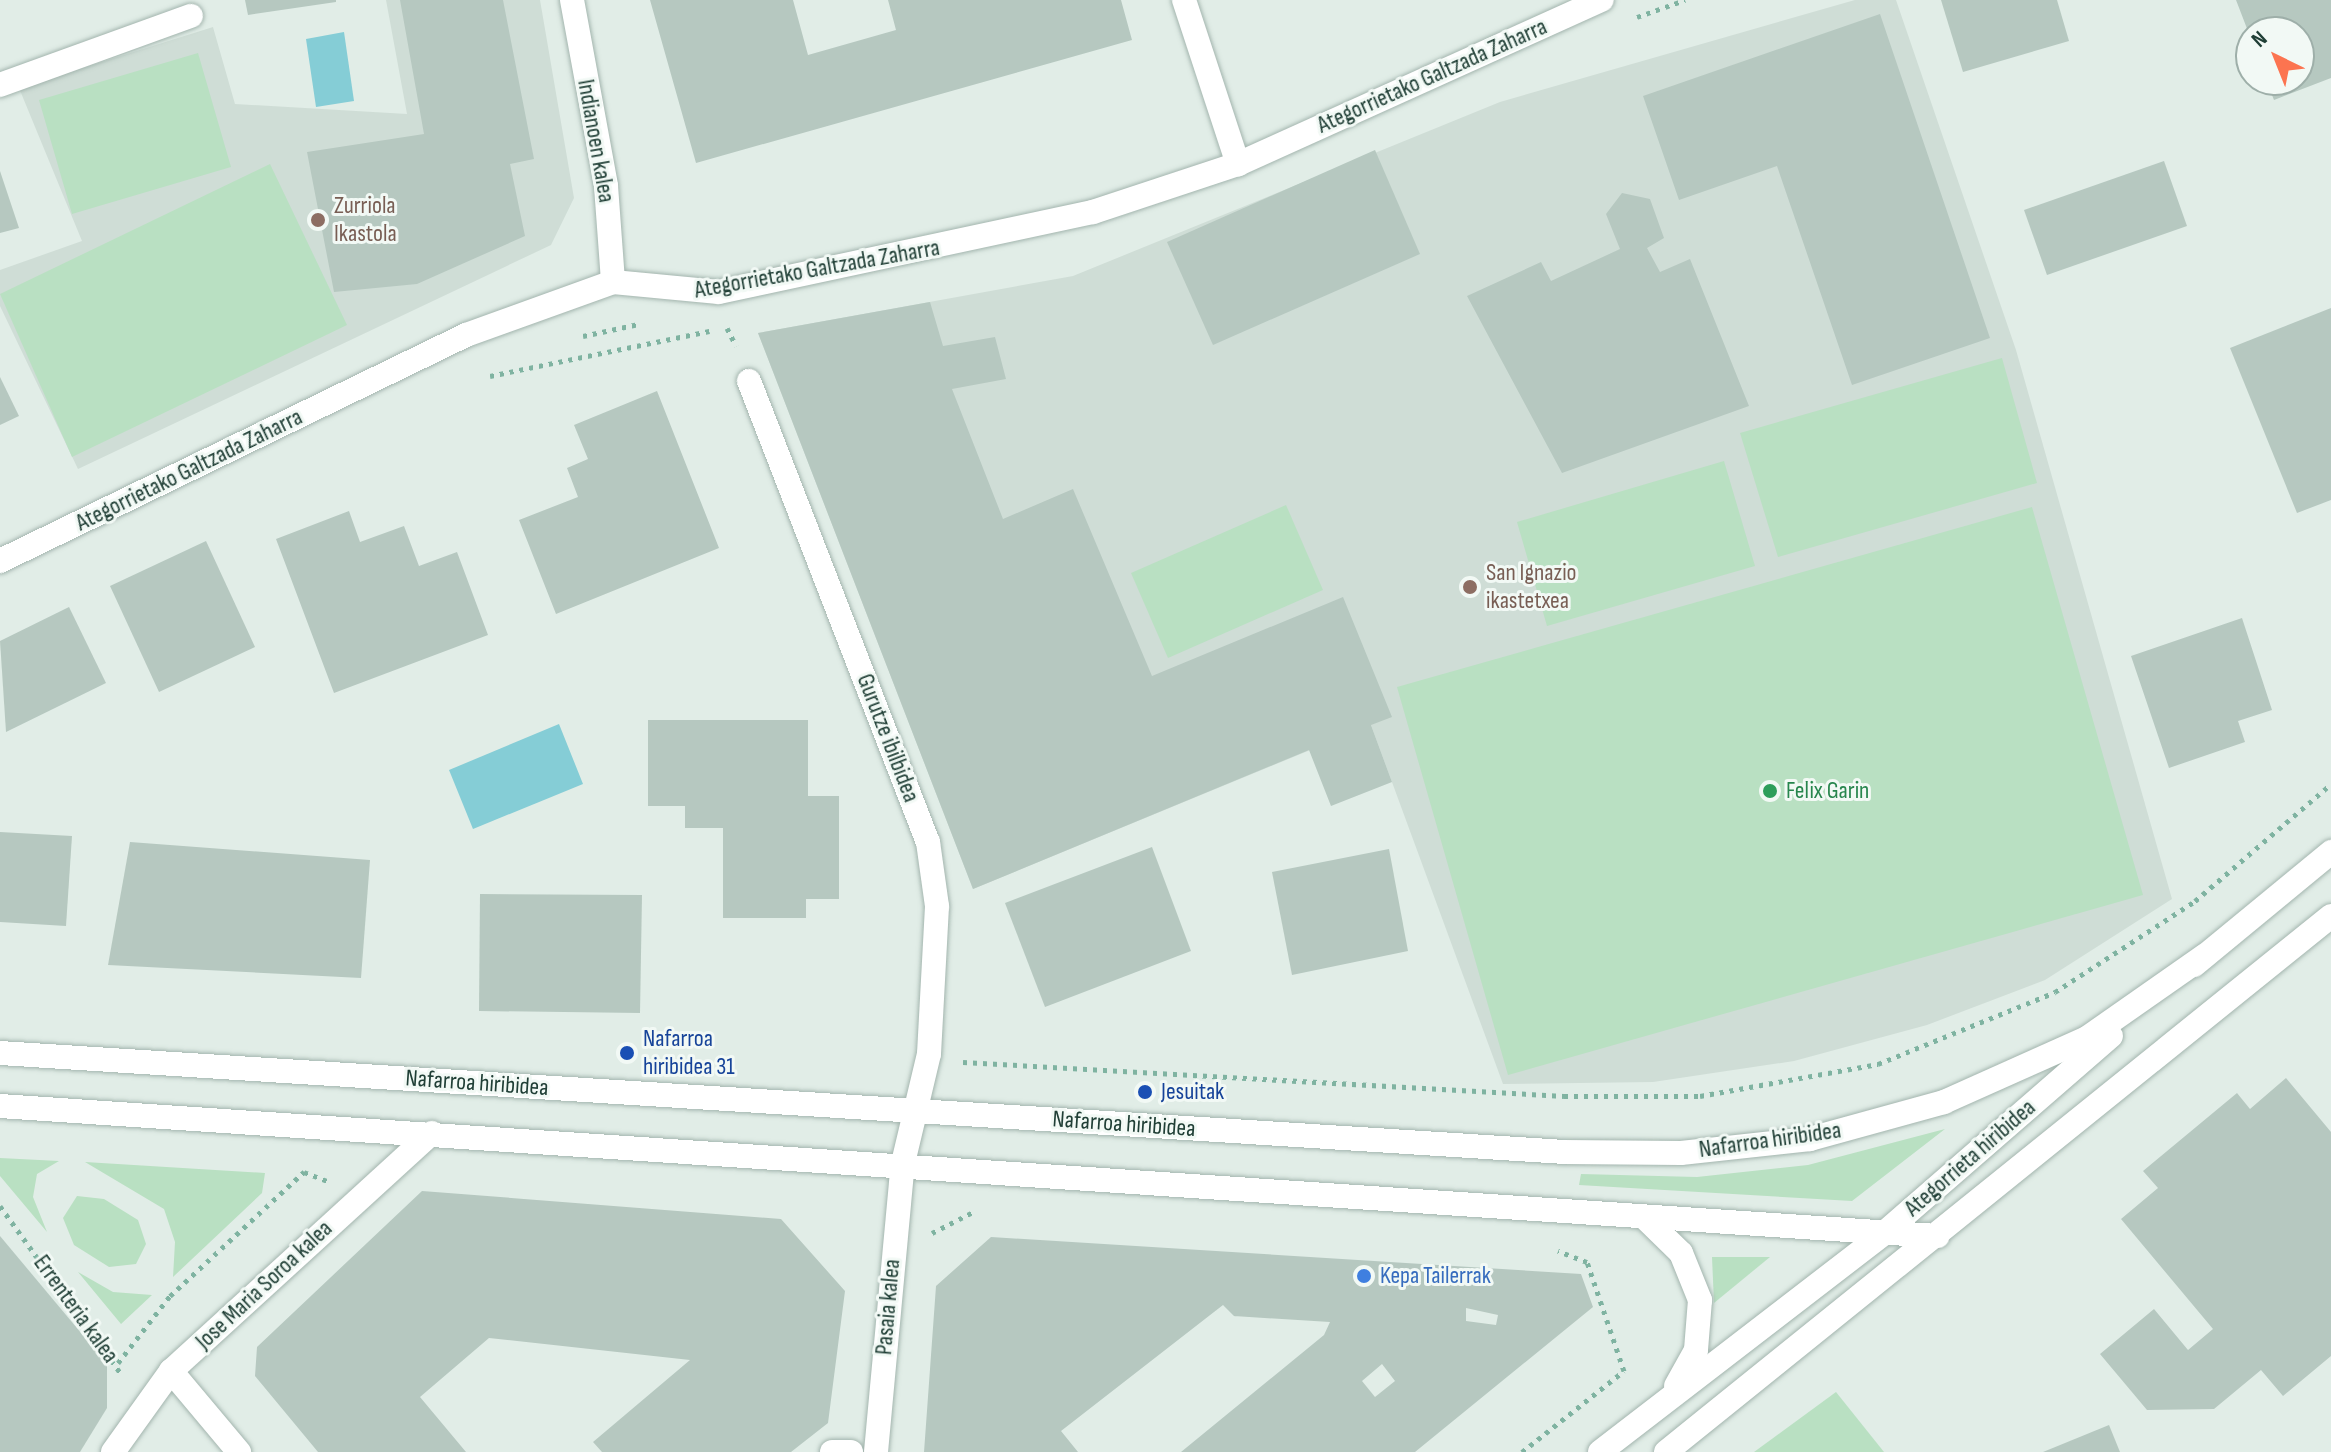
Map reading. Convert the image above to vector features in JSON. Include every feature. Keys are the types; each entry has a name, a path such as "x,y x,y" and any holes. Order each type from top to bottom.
{"main road":[{"name":"Indianoen kalea","path":"572,0 606,186 613,282"},
{"path":"1184,0 1238,164"},
{"name":"Ategorrietako Galtzada Zaharra","path":"0,561 466,335 613,282 719,292 1000,237 1238,164 1602,0"},
{"path":"0,85 191,16"},
{"name":"Gurutze ibilbidea","path":"749,381 928,842 937,906 929,1054 918,1111"},
{"name":"Ategorrieta hiribidea","path":"1600,1452 1883,1234 2204,956 2331,852"},
{"name":"Ategorrieta hiribidea","path":"1666,1452 1938,1236 2331,916"},
{"name":"Nafarroa hiribidea","path":"0,1053 1563,1152 1748,1148 1877,1123 2011,1074 2087,1038 2204,956"},
{"path":"0,1106 903,1163 1645,1218 1938,1236"},
{"name":"Pasaia kalea","path":"876,1452 903,1163 918,1111"},
{"name":"Jose Maria Soroa kalea","path":"113,1452 171,1371 432,1133"},
{"path":"1645,1218 1681,1253 1700,1300 1696,1350 1654,1409"},
{"path":"171,1371 239,1452"},
{"path":"832,1452 851,1452"}],"path":[{"path":"490,376 729,327"},
{"path":"929,1054 1564,1096 1700,1096 1878,1064 2055,992 2195,901 2331,784"},
{"path":"118,1363 170,1296 304,1172 362,1195"},
{"name":"Errenteria kalea","path":"0,1206 118,1363 132,1422"},
{"path":"1522,1452 1624,1371 1587,1262 1561,1251"}],"shaded area":[{"name":"Zurriola Ikastola","path":"386,0 540,0 574,198 551,245 78,469 0,306 0,270 82,241 19,88 213,27 235,104 407,114"},
{"name":"San Ignazio ikastetxea","path":"1855,0 1896,0 2016,350 2172,899 2045,980 1927,1025 1794,1061 1653,1082 1503,1084 1371,725 973,889 758,333 1073,276 1500,102"}],"green space":[{"path":"198,53 231,167 72,214 39,100"},
{"path":"270,164 347,325 72,457 0,294"},
{"path":"2002,358 2037,483 1778,557 1740,433"},
{"path":"1724,461 1755,566 1547,626 1517,522"},
{"path":"1286,505 1323,590 1168,658 1131,573"},
{"name":"Felix Garin","path":"2032,507 2143,895 1508,1075 1397,687"},
{"path":"1945,1129 1852,1201 1579,1185 1581,1174 1697,1177 1808,1165"},
{"path":"0,1158 59,1161 37,1174 33,1197 47,1232 0,1176"},
{"path":"85,1162 265,1173 262,1193 173,1277 175,1242 164,1209"},
{"path":"77,1196 104,1199 138,1220 146,1244 136,1264 109,1267 74,1245 63,1218"},
{"path":"1712,1257 1770,1257 1714,1303"},
{"path":"78,1272 113,1292 152,1295 121,1324"},
{"path":"1836,1392 1884,1452 1754,1452"}],"water":[{"path":"344,32 354,101 316,107 306,39"},
{"path":"559,724 583,784 473,829 449,770"}],"building":[{"path":"245,0 336,0 336,2 248,15"},
{"path":"400,0 503,0 534,159 510,164 525,236 417,284 334,292 307,152 424,134"},
{"path":"650,0 793,0 808,55 896,30 888,0 1121,0 1132,40 696,163"},
{"path":"1941,0 2057,0 2069,41 1963,72"},
{"path":"2236,0 2331,0 2331,78 2315,84 2315,16 2242,16"},
{"path":"1880,14 1990,338 1852,385 1777,166 1679,200 1643,96"},
{"path":"1375,150 1420,254 1213,345 1167,242"},
{"path":"2164,161 2187,226 2047,275 2024,210"},
{"path":"0,171 19,228 0,233"},
{"path":"1622,193 1650,199 1664,238 1647,248 1660,272 1690,259 1749,406 1562,473 1467,296 1541,262 1551,281 1620,249 1606,214"},
{"path":"930,302 943,346 995,337 1006,379 952,389 1003,519 1073,489 1152,676 1343,597 1392,717 1371,725 1392,782 1331,806 1309,750 973,889 758,333"},
{"path":"2331,308 2331,500 2297,513 2230,348"},
{"path":"0,377 19,416 0,425"},
{"path":"657,391 719,548 556,614 519,520 578,497 567,468 588,459 574,425"},
{"path":"349,511 360,542 404,526 419,566 457,552 488,635 334,693 276,539"},
{"path":"206,541 255,647 159,692 110,586"},
{"path":"69,607 106,683 6,732 0,641"},
{"path":"2242,618 2272,710 2238,721 2245,742 2169,768 2131,656"},
{"path":"648,720 808,720 808,796 839,796 839,899 806,899 806,918 723,918 723,828 685,828 685,806 648,806"},
{"path":"0,832 72,836 66,926 0,922"},
{"path":"130,842 370,860 361,978 108,965"},
{"path":"1152,847 1191,951 1045,1007 1005,903"},
{"path":"1389,849 1408,951 1292,975 1272,872"},
{"path":"480,894 642,895 640,1013 479,1011"},
{"path":"2286,1078 2331,1132 2331,1356 2283,1396 2261,1370 2214,1409 2147,1410 2100,1354 2154,1309 2188,1350 2213,1329 2121,1219 2158,1188 2143,1171 2237,1093 2250,1109"},
{"path":"422,1191 781,1219 845,1291 828,1423 791,1452 602,1452 593,1442 690,1360 489,1338 420,1397 466,1452 318,1452 255,1376 257,1347"},
{"path":"0,1236 107,1364 107,1408 80,1452 0,1452"},
{"path":"991,1237 1581,1274 1593,1307 1415,1452 1181,1452 1324,1335 1330,1322 1234,1316 1223,1305 1061,1431 1078,1452 924,1452 936,1286","holes":["1466,1308 1498,1315 1496,1325 1466,1321","1382,1364 1395,1381 1375,1397 1362,1381"]},
{"path":"2109,1425 2120,1452 2043,1452"}],"place":[{"name":"Zurriola Ikastola","path":"318,220"},
{"name":"San Ignazio ikastetxea","path":"1470,587"},
{"name":"Felix Garin","path":"1770,791"},
{"name":"Nafarroa hiribidea 31","path":"627,1053"},
{"name":"Jesuitak","path":"1145,1092"},
{"name":"Kepa Tailerrak","path":"1364,1276"}]}
